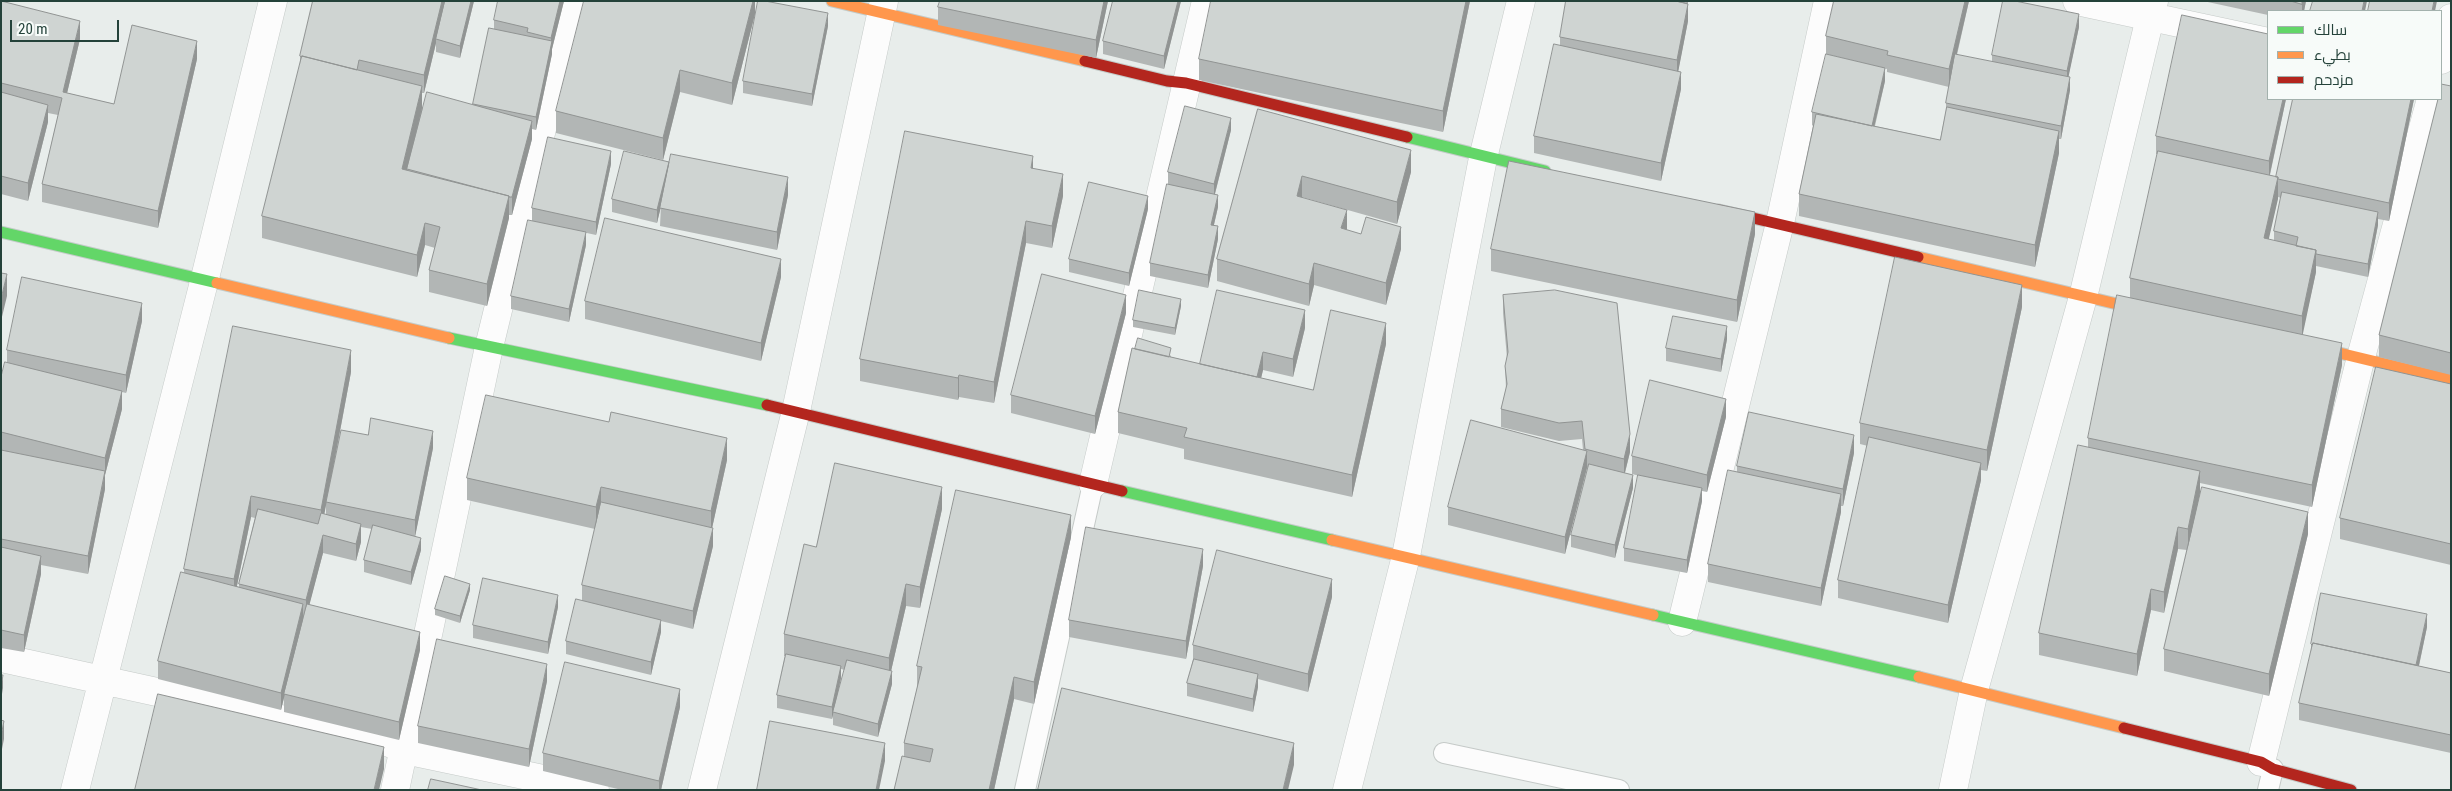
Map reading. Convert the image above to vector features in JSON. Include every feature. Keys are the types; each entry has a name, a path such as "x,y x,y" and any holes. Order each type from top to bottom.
{"street":[{"path":"75,790 273,1"},
{"path":"395,790 489,347 572,1"},
{"path":"832,1 883,6 1167,81 1186,83 1483,158 1560,175"},
{"path":"1093,484 1206,1"},
{"path":"1347,790 1406,556 1483,158 1521,1"},
{"path":"1682,622 1780,223 1828,1"},
{"path":"2077,1 2152,10 2267,42"},
{"path":"702,790 796,412 883,6"},
{"path":"1953,790 1974,690 2082,297 2152,10"},
{"path":"2442,56 2451,18"},
{"path":"2267,766 2362,358 2431,100"},
{"path":"1705,207 1780,223 2082,297 2160,314"},
{"path":"1,232 204,282 489,347 796,412 1093,484 1974,690 2267,766 2351,790"},
{"path":"2294,343 2451,380"},
{"path":"1,658 390,743 405,750 595,790"}],"lane":[{"path":"1025,790 1093,484"},
{"path":"1444,753 1619,790"},
{"path":"2267,766 2268,790"}],"building":[{"path":"1,1 80,21 63,92 114,104 132,25 197,41 158,211 42,184 62,98 1,83"},
{"path":"313,1 442,1 424,75 359,60 357,70 300,56"},
{"path":"445,1 471,1 460,46 436,39"},
{"path":"498,1 560,1 551,38 527,32 528,28 494,20"},
{"path":"584,1 753,1 732,83 680,70 663,138 556,111"},
{"path":"758,1 828,13 812,94 743,81"},
{"path":"940,1 1104,1 1096,40 938,7"},
{"path":"1113,1 1178,1 1164,56 1103,41"},
{"path":"1211,1 1466,1 1443,111 1199,59"},
{"path":"1566,1 1676,1 1688,4 1677,60 1560,37"},
{"path":"1834,1 1965,1 1949,69 1887,55 1888,51 1826,36"},
{"path":"2003,1 2015,1 2079,14 2067,71 1992,55"},
{"path":"2291,1 2302,1 2302,4"},
{"path":"2313,1 2364,1 2362,10 2310,10"},
{"path":"2370,1 2434,1 2432,10 2368,10"},
{"path":"2182,15 2267,34 2267,100 2283,100 2269,161 2156,136"},
{"path":"489,28 552,41 536,117 473,104"},
{"path":"1554,44 1681,72 1661,163 1534,136"},
{"path":"1826,54 1885,68 1872,126 1812,112"},
{"path":"1955,54 2070,77 2061,126 1946,103"},
{"path":"302,56 422,86 402,169 509,196 487,284 429,270 440,227 425,223 417,255 262,216"},
{"path":"2442,84 2451,86 2451,353 2379,335 2438,100 2442,100"},
{"path":"1,92 48,105 28,183 1,176"},
{"path":"427,92 532,121 512,197 407,169"},
{"path":"2293,100 2411,100 2389,203 2278,179 2276,177"},
{"path":"1185,106 1231,118 1214,184 1168,172"},
{"path":"1947,107 2059,131 2035,245 1799,194 1816,114 1940,140"},
{"path":"1258,109 1411,150 1397,202 1302,176 1297,196 1347,210 1341,228 1361,234 1366,217 1401,227 1386,283 1314,263 1309,284 1217,259"},
{"path":"905,131 1033,156 1031,168 1063,174 1052,226 1026,221 994,382 959,375 958,378 860,359"},
{"path":"548,137 611,151 596,222 532,208"},
{"path":"624,151 669,162 657,210 612,199"},
{"path":"2158,151 2278,177 2264,238 2316,250 2302,316 2130,278"},
{"path":"671,154 788,177 777,232 660,208"},
{"path":"1509,161 1755,212 1737,300 1491,249"},
{"path":"1089,182 1148,196 1129,273 1069,259"},
{"path":"1167,184 1218,195 1211,225 1218,226 1208,275 1150,263"},
{"path":"2282,192 2378,212 2368,264 2316,254 2316,250 2296,246 2298,237 2274,231"},
{"path":"605,218 781,259 761,343 585,301"},
{"path":"528,220 586,232 569,309 511,296"},
{"path":"1895,257 2022,285 1987,450 1860,423"},
{"path":"1,273 7,274 1,299"},
{"path":"1042,274 1126,295 1095,416 1011,395"},
{"path":"22,277 142,303 126,375 7,350"},
{"path":"1139,290 1181,299 1175,328 1133,320"},
{"path":"1217,290 1305,310 1293,359 1263,352 1257,377 1200,364"},
{"path":"1555,290 1617,303 1630,434 1624,459 1585,449 1582,421 1559,423 1501,409 1507,384 1505,366 1508,352 1503,295"},
{"path":"2117,295 2342,343 2312,485 2088,438"},
{"path":"1331,310 1386,323 1352,475 1184,437 1187,428 1118,412 1132,348 1313,390"},
{"path":"1673,316 1727,326 1721,359 1666,348"},
{"path":"233,326 351,350 321,510 251,496 234,579 184,569"},
{"path":"1138,338 1171,348 1169,357 1135,349"},
{"path":"5,362 122,391 105,458 1,432 1,377"},
{"path":"2376,367 2451,384 2451,544 2340,518"},
{"path":"1650,380 1726,399 1707,475 1632,456"},
{"path":"486,395 609,422 611,412 727,438 711,511 601,487 596,507 467,478"},
{"path":"1749,412 1854,435 1843,489 1737,466"},
{"path":"371,418 433,431 415,520 326,502 341,430 368,435"},
{"path":"1471,420 1587,451 1565,537 1448,507"},
{"path":"1869,437 1981,463 1948,605 1838,580"},
{"path":"2078,445 2200,471 2188,529 2178,527 2164,592 2151,589 2137,654 2039,633"},
{"path":"1,450 105,471 88,556 1,539"},
{"path":"835,463 942,487 920,587 906,584 889,658 784,634 804,544 816,547"},
{"path":"1589,464 1633,475 1615,545 1571,535"},
{"path":"1728,470 1841,494 1821,588 1708,564"},
{"path":"1638,475 1702,488 1687,560 1624,548"},
{"path":"2202,487 2308,512 2269,674 2164,649"},
{"path":"956,490 1071,515 1034,682 1014,677 989,790 894,790 902,756 930,762 933,749 904,743 922,667 917,666"},
{"path":"601,502 713,528 693,611 582,585"},
{"path":"258,509 318,524 321,513 361,524 356,544 323,535 306,600 239,584"},
{"path":"373,525 421,538 411,572 364,560"},
{"path":"1086,527 1203,549 1186,641 1069,620"},
{"path":"1,547 41,556 24,635 1,630"},
{"path":"1217,550 1332,579 1308,674 1193,645"},
{"path":"181,572 303,604 281,693 158,661"},
{"path":"445,576 470,584 460,616 435,609"},
{"path":"483,578 558,595 548,642 473,625"},
{"path":"2321,593 2427,614 2416,665 2313,643 2312,645"},
{"path":"576,599 661,620 651,662 566,641"},
{"path":"307,604 420,632 399,722 284,694"},
{"path":"437,639 547,664 529,749 418,726"},
{"path":"2313,643 2451,673 2451,735 2299,703"},
{"path":"786,654 841,666 832,707 777,695"},
{"path":"1194,659 1258,674 1253,699 1187,683"},
{"path":"847,660 892,671 878,724 833,712"},
{"path":"565,662 680,689 659,781 543,753"},
{"path":"1062,688 1294,743 1283,790 1038,790"},
{"path":"158,694 384,747 374,790 135,790"},
{"path":"1,720 4,721 1,736"},
{"path":"770,721 885,743 876,790 757,790"},
{"path":"431,779 482,790 428,790"}],"traffic: fast":[{"path":"1407,137 1545,171"},
{"path":"1,232 217,283"},
{"path":"449,338 767,405"},
{"path":"1122,491 1332,540"},
{"path":"1653,615 1919,677"}],"traffic: slow":[{"path":"832,1 1085,61"},
{"path":"1918,257 2151,312"},
{"path":"217,283 449,338"},
{"path":"2306,345 2451,380"},
{"path":"1332,540 1653,615"},
{"path":"1919,677 2124,728"}],"traffic: jam":[{"path":"1085,61 1167,81 1186,83 1407,137"},
{"path":"1719,210 1918,257"},
{"path":"767,405 1122,491"},
{"path":"2124,728 2261,762 2273,769 2351,790"}]}
